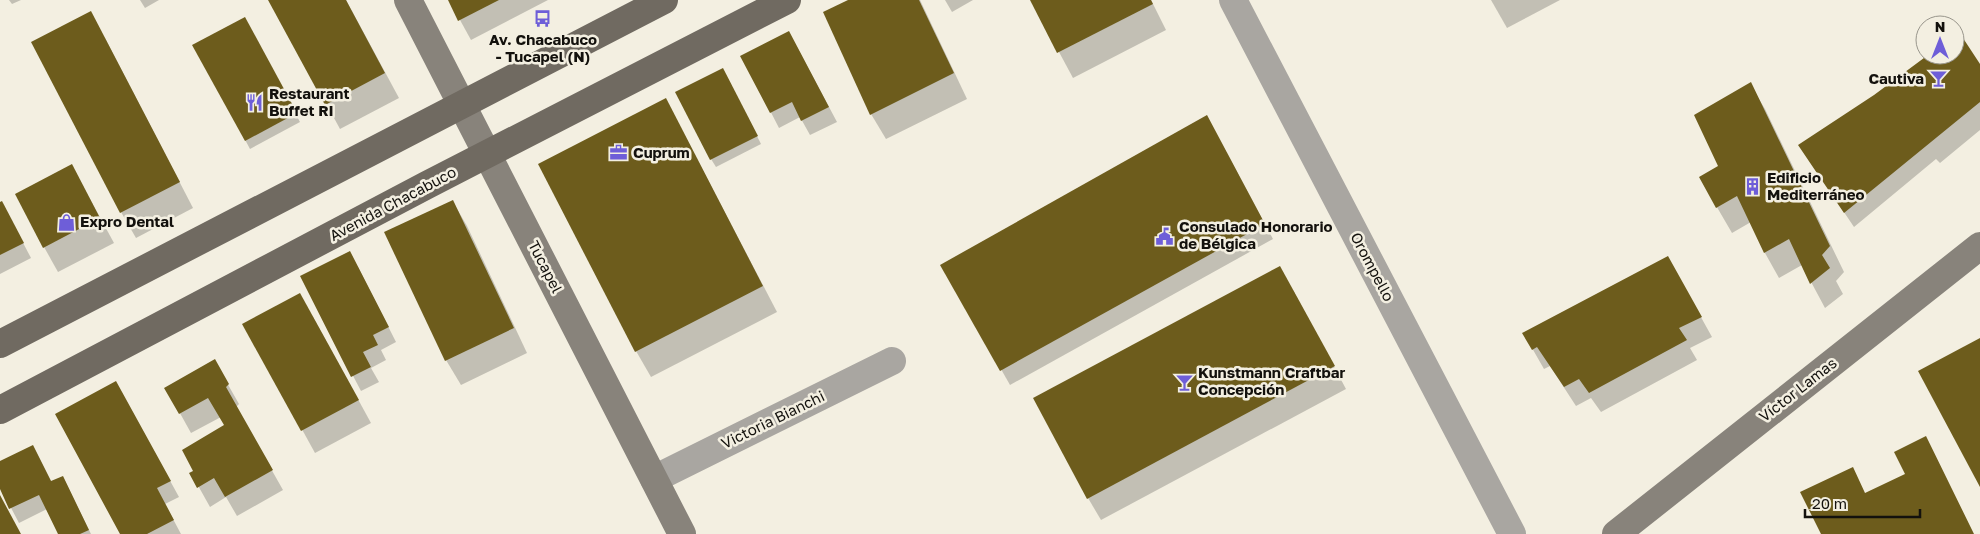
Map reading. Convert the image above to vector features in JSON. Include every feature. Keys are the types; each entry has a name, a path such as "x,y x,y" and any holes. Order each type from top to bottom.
{"main road":[{"name":"Tucapel","path":"408,0 682,534"},
{"path":"0,344 664,0"},
{"name":"Avenida Chacabuco","path":"0,410 487,154 787,0"},
{"name":"Víctor Lamas","path":"1616,534 1980,246"}],"street":[{"name":"Orompello","path":"1233,0 1512,534"},
{"name":"Victoria Bianchi","path":"654,479 892,361"}],"building":[{"path":"268,0 346,0 385,73 325,105"},
{"path":"448,0 499,0 458,21"},
{"path":"848,0 919,0 954,73 870,115 823,12"},
{"path":"1030,0 1151,0 1153,4 1057,53"},
{"path":"91,11 180,182 120,213 31,42"},
{"path":"245,17 297,113 245,141 192,45"},
{"path":"789,31 829,107 801,121 792,102 770,113 740,56"},
{"path":"1965,41 1980,64 1980,102 1844,213 1798,145 1874,95 1915,65 1965,65"},
{"path":"723,68 758,136 710,160 675,92"},
{"name":"Edificio Mediterráneo","path":"1751,82 1830,246 1822,255 1830,268 1810,284 1789,239 1764,253 1737,196 1716,208 1699,177 1718,166 1694,115"},
{"path":"666,98 763,286 635,352 538,164"},
{"path":"1207,115 1265,224 1000,371 940,265"},
{"path":"72,164 100,218 43,248 15,194"},
{"path":"453,200 514,328 445,361 384,232"},
{"path":"2,201 24,243 0,255 0,202"},
{"path":"350,251 389,327 373,335 378,345 363,352 371,367 351,377 300,276"},
{"path":"1668,256 1702,317 1679,328 1687,340 1589,393 1579,379 1564,387 1537,347 1532,350 1522,333"},
{"name":"Kunstmann Craftbar Concepción","path":"1280,266 1335,366 1087,499 1033,398"},
{"path":"300,293 359,400 301,431 242,324"},
{"path":"1980,338 1980,487 1918,371"},
{"path":"215,359 229,384 226,387 273,470 225,497 214,478 197,488 189,473 193,471 182,450 224,425 208,398 179,414 164,388"},
{"path":"116,381 171,481 157,488 174,520 147,534 120,534 55,414"},
{"path":"1926,436 1974,534 1821,534 1800,492 1853,467 1865,493 1905,474 1894,452"},
{"path":"33,445 51,481 63,476 89,530 80,534 58,534 39,495 9,509 0,489 0,461"},
{"path":"0,495 21,534 0,534"}],"place":[{"name":"Av. Chacabuco - Tucapel (N)","path":"543,19"},
{"name":"Cautiva","path":"1938,79"},
{"name":"Restaurant Buffet RI","path":"255,103"},
{"name":"Cuprum","path":"619,153"},
{"name":"Edificio Mediterráneo","path":"1753,187"},
{"name":"Expro Dental","path":"66,222"},
{"name":"Consulado Honorario de Bélgica","path":"1165,236"},
{"name":"Kunstmann Craftbar Concepción","path":"1184,382"}]}
